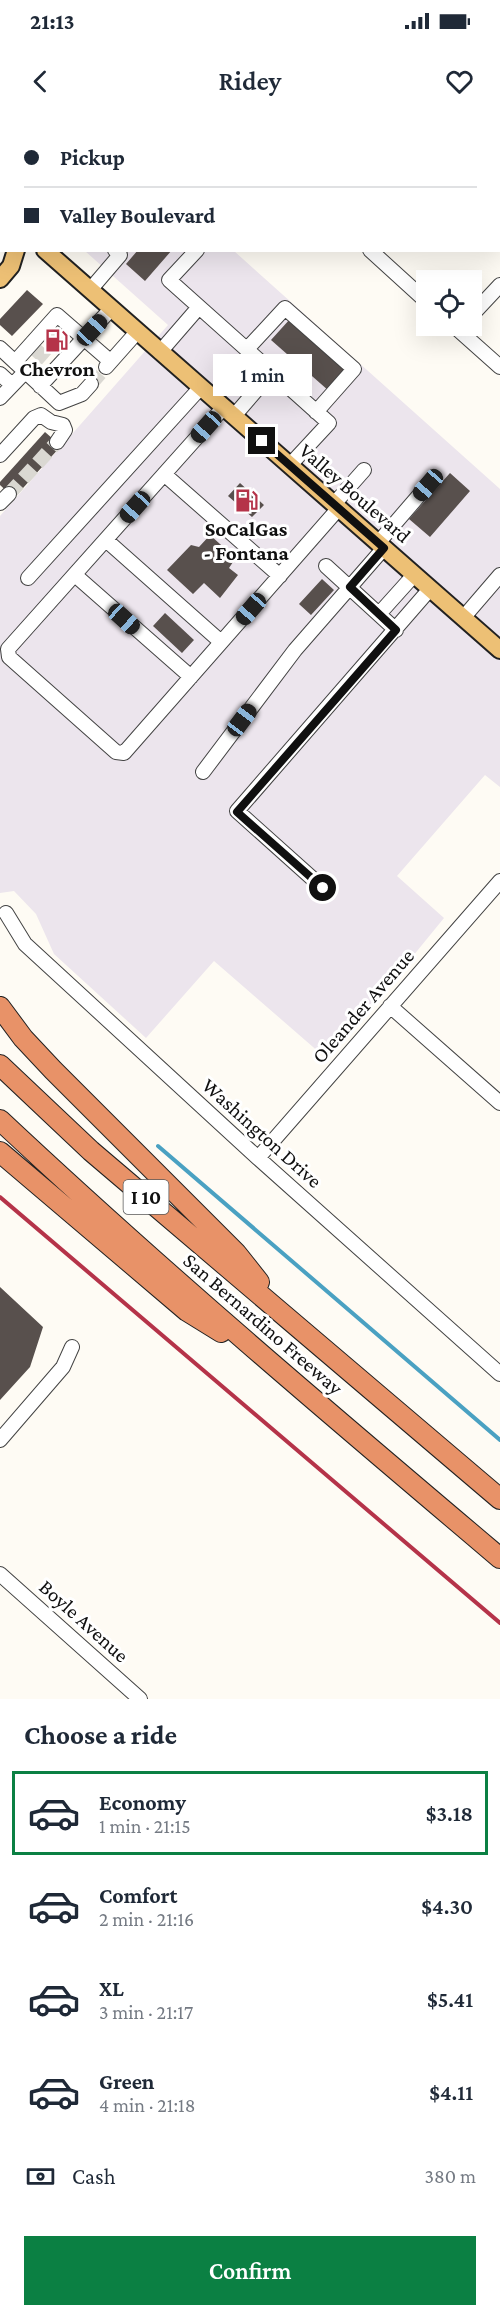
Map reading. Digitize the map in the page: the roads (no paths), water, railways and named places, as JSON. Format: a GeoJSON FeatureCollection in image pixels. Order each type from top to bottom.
{"type":"FeatureCollection","features":[{"type":"Feature","properties":{"kind":"highway"},"geometry":{"type":"LineString","coordinates":[[0,1006],[23,1038],[53,1070],[236,1253],[296,1325]]}},
{"type":"Feature","properties":{"kind":"highway","name":"San Bernardino Freeway"},"geometry":{"type":"LineString","coordinates":[[0,1065],[91,1151],[500,1499]]}},
{"type":"Feature","properties":{"kind":"highway","name":"San Bernardino Freeway"},"geometry":{"type":"LineString","coordinates":[[0,1120],[68,1184],[267,1361],[500,1558]]}},
{"type":"Feature","properties":{"kind":"highway"},"geometry":{"type":"LineString","coordinates":[[0,1152],[187,1311],[267,1361]]}},
{"type":"Feature","properties":{"kind":"main road"},"geometry":{"type":"LineString","coordinates":[[0,279],[11,266],[15,252]]}},
{"type":"Feature","properties":{"kind":"main road","name":"Valley Boulevard"},"geometry":{"type":"LineString","coordinates":[[47,252],[500,651]]}},
{"type":"Feature","properties":{"kind":"street"},"geometry":{"type":"LineString","coordinates":[[90,290],[120,255],[117,252]]}},
{"type":"Feature","properties":{"kind":"street"},"geometry":{"type":"LineString","coordinates":[[195,252],[169,280],[329,423],[290,465]]}},
{"type":"Feature","properties":{"kind":"street"},"geometry":{"type":"LineString","coordinates":[[372,252],[416,292]]}},
{"type":"Feature","properties":{"kind":"street"},"geometry":{"type":"LineString","coordinates":[[482,304],[500,285]]}},
{"type":"Feature","properties":{"kind":"street"},"geometry":{"type":"LineString","coordinates":[[160,352],[199,307]]}},
{"type":"Feature","properties":{"kind":"street"},"geometry":{"type":"LineString","coordinates":[[247,350],[285,308],[354,369],[316,412]]}},
{"type":"Feature","properties":{"kind":"street"},"geometry":{"type":"LineString","coordinates":[[40,386],[111,309]]}},
{"type":"Feature","properties":{"kind":"street"},"geometry":{"type":"LineString","coordinates":[[0,398],[12,385],[20,367],[57,315],[84,339],[107,365],[137,332]]}},
{"type":"Feature","properties":{"kind":"street"},"geometry":{"type":"LineString","coordinates":[[467,336],[500,367]]}},
{"type":"Feature","properties":{"kind":"street"},"geometry":{"type":"LineString","coordinates":[[0,348],[60,404],[82,393],[91,384]]}},
{"type":"Feature","properties":{"kind":"street"},"geometry":{"type":"LineString","coordinates":[[272,372],[164,474],[8,649],[9,657],[117,752],[124,753],[280,576],[364,470]]}},
{"type":"Feature","properties":{"kind":"street"},"geometry":{"type":"LineString","coordinates":[[0,374],[12,385]]}},
{"type":"Feature","properties":{"kind":"street"},"geometry":{"type":"LineString","coordinates":[[28,578],[201,387]]}},
{"type":"Feature","properties":{"kind":"street"},"geometry":{"type":"LineString","coordinates":[[0,455],[34,418],[41,415],[51,422],[63,425],[65,430],[57,442]]}},
{"type":"Feature","properties":{"kind":"street"},"geometry":{"type":"LineString","coordinates":[[164,474],[280,576]]}},
{"type":"Feature","properties":{"kind":"street"},"geometry":{"type":"LineString","coordinates":[[203,772],[295,650],[350,587],[428,485]]}},
{"type":"Feature","properties":{"kind":"street"},"geometry":{"type":"LineString","coordinates":[[106,540],[221,642]]}},
{"type":"Feature","properties":{"kind":"street"},"geometry":{"type":"LineString","coordinates":[[326,566],[396,630]]}},
{"type":"Feature","properties":{"kind":"street"},"geometry":{"type":"LineString","coordinates":[[75,575],[191,677]]}},
{"type":"Feature","properties":{"kind":"street"},"geometry":{"type":"LineString","coordinates":[[379,614],[414,575]]}},
{"type":"Feature","properties":{"kind":"street"},"geometry":{"type":"LineString","coordinates":[[463,618],[500,575]]}},
{"type":"Feature","properties":{"kind":"street"},"geometry":{"type":"LineString","coordinates":[[323,888],[237,812],[430,589]]}},
{"type":"Feature","properties":{"kind":"street","name":"Oleander Avenue"},"geometry":{"type":"LineString","coordinates":[[258,1158],[500,881]]}},
{"type":"Feature","properties":{"kind":"street","name":"Washington Drive"},"geometry":{"type":"LineString","coordinates":[[6,913],[25,944],[258,1158],[500,1374]]}},
{"type":"Feature","properties":{"kind":"street"},"geometry":{"type":"LineString","coordinates":[[390,1006],[500,1102]]}},
{"type":"Feature","properties":{"kind":"street"},"geometry":{"type":"LineString","coordinates":[[0,1440],[63,1367],[72,1347]]}},
{"type":"Feature","properties":{"kind":"street","name":"Boyle Avenue"},"geometry":{"type":"LineString","coordinates":[[0,1574],[140,1699]]}},
{"type":"Feature","properties":{"kind":"waterway"},"geometry":{"type":"LineString","coordinates":[[158,1146],[500,1440]]}},
{"type":"Feature","properties":{"kind":"tunnel"},"geometry":{"type":"LineString","coordinates":[[49,336],[67,352]]}},
{"type":"Feature","properties":{"kind":"tunnel"},"geometry":{"type":"LineString","coordinates":[[36,350],[54,366]]}},
{"type":"Feature","properties":{"kind":"tunnel"},"geometry":{"type":"LineString","coordinates":[[91,384],[105,368]]}},
{"type":"Feature","properties":{"kind":"tunnel"},"geometry":{"type":"LineString","coordinates":[[9,494],[57,442]]}},
{"type":"Feature","properties":{"kind":"railway"},"geometry":{"type":"LineString","coordinates":[[0,1197],[500,1623]]}},
{"type":"Feature","properties":{"kind":"place","name":"Chevron"},"geometry":{"type":"Point","coordinates":[57,341]}},
{"type":"Feature","properties":{"kind":"place","name":"SoCalGas - Fontana"},"geometry":{"type":"Point","coordinates":[246,501]}}]}
